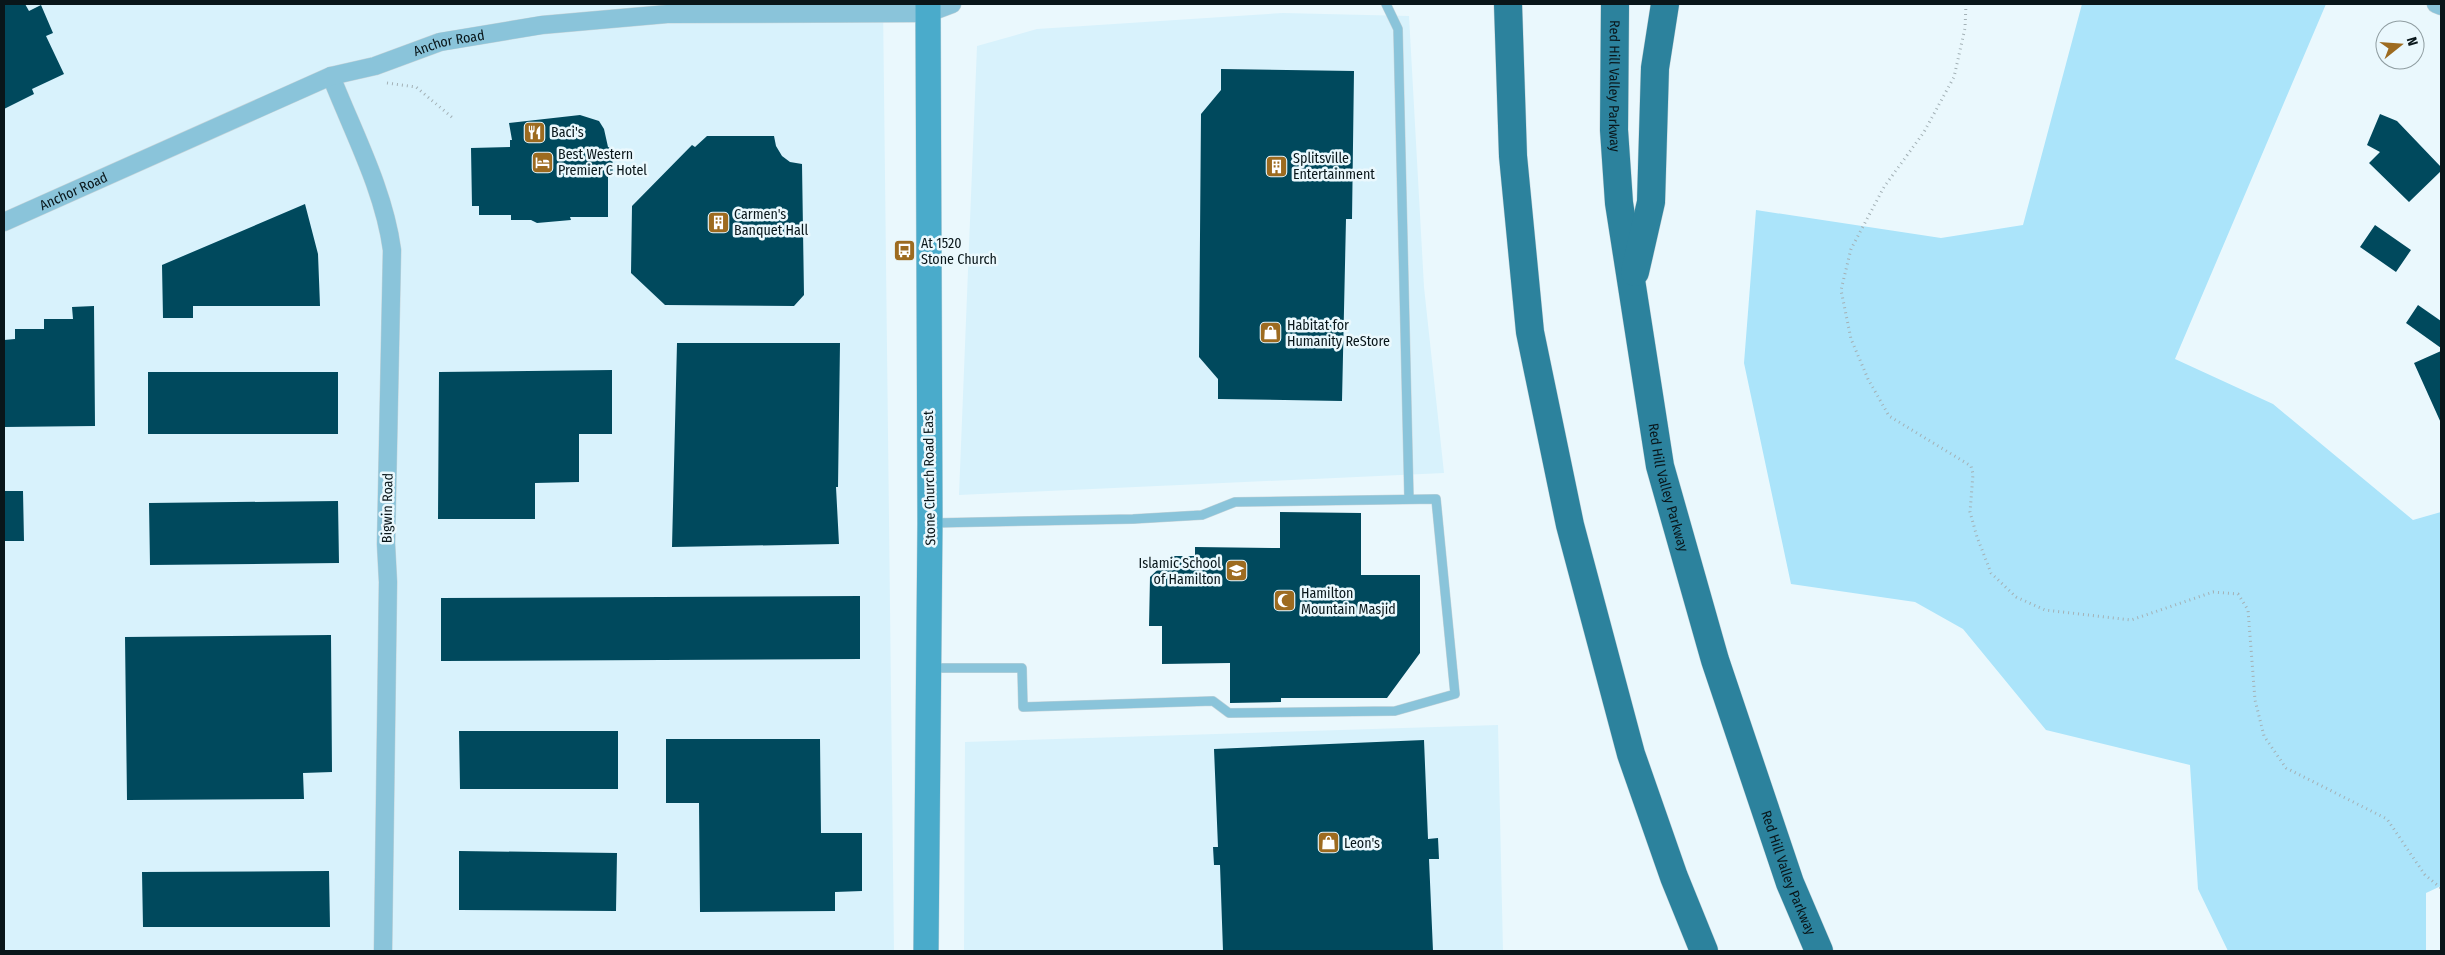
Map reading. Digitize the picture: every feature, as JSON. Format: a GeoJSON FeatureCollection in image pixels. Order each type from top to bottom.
{"type":"FeatureCollection","features":[{"type":"Feature","properties":{"kind":"highway"},"geometry":{"type":"LineString","coordinates":[[1508,4],[1512,156],[1530,332],[1570,525],[1631,754],[1674,877],[1704,951]]}},
{"type":"Feature","properties":{"kind":"highway","name":"Red Hill Valley Parkway"},"geometry":{"type":"LineString","coordinates":[[1615,4],[1614,130],[1619,203],[1660,466],[1721,678],[1790,884],[1819,951]]}},
{"type":"Feature","properties":{"kind":"highway"},"geometry":{"type":"LineString","coordinates":[[1631,286],[1651,202],[1655,68],[1665,4]]}},
{"type":"Feature","properties":{"kind":"main road","name":"Stone Church Road East"},"geometry":{"type":"LineString","coordinates":[[926,951],[927,668],[930,523],[928,8]]}},
{"type":"Feature","properties":{"kind":"street"},"geometry":{"type":"LineString","coordinates":[[928,8],[952,4]]}},
{"type":"Feature","properties":{"kind":"street"},"geometry":{"type":"LineString","coordinates":[[2436,4],[2441,6]]}},
{"type":"Feature","properties":{"kind":"street","name":"Anchor Road"},"geometry":{"type":"LineString","coordinates":[[4,222],[331,76],[375,66],[440,42],[542,25],[667,14],[928,8]]}},
{"type":"Feature","properties":{"kind":"street","name":"Bigwin Road"},"geometry":{"type":"LineString","coordinates":[[331,76],[382,202],[389,225],[392,250],[386,544],[383,951]]}},
{"type":"Feature","properties":{"kind":"lane"},"geometry":{"type":"LineString","coordinates":[[1386,4],[1398,29],[1409,499]]}},
{"type":"Feature","properties":{"kind":"lane"},"geometry":{"type":"LineString","coordinates":[[927,668],[1022,668],[1023,707],[1213,700],[1229,713],[1395,711],[1456,694],[1436,498],[1235,502],[1202,515],[1134,519],[930,523]]}},
{"type":"Feature","properties":{"kind":"path"},"geometry":{"type":"LineString","coordinates":[[1966,4],[1965,28],[1954,77],[1924,132],[1884,187],[1850,249],[1841,290],[1851,339],[1868,379],[1889,416],[1971,466],[1973,474],[1970,512],[1977,537],[1991,573],[2016,597],[2045,610],[2131,620],[2163,611],[2213,592],[2238,594],[2248,610],[2255,700],[2264,736],[2286,768],[2387,819],[2425,875],[2441,888]]}},
{"type":"Feature","properties":{"kind":"path"},"geometry":{"type":"LineString","coordinates":[[402,84],[416,87],[454,119]]}},
{"type":"Feature","properties":{"kind":"shaded area"},"geometry":{"type":"Polygon","coordinates":[[[4,4],[883,4],[894,951],[4,951],[4,4]]]}},
{"type":"Feature","properties":{"kind":"shaded area"},"geometry":{"type":"Polygon","coordinates":[[[2082,4],[2326,4],[2175,359],[2273,404],[2413,520],[2441,512],[2441,886],[2426,893],[2426,951],[2228,951],[2198,889],[2190,765],[2046,730],[1963,629],[1915,602],[1791,584],[1744,363],[1756,210],[1941,238],[2023,225],[2082,4]]]}},
{"type":"Feature","properties":{"kind":"shaded area"},"geometry":{"type":"Polygon","coordinates":[[[1283,13],[1409,16],[1424,287],[1444,473],[959,495],[977,46],[1037,29],[1283,13]]]}},
{"type":"Feature","properties":{"kind":"shaded area"},"geometry":{"type":"Polygon","coordinates":[[[1498,725],[1503,951],[964,951],[965,742],[1498,725]]]}},
{"type":"Feature","properties":{"kind":"building"},"geometry":{"type":"Polygon","coordinates":[[[4,4],[25,4],[29,11],[41,5],[53,33],[46,36],[64,74],[32,89],[34,94],[4,109],[4,4]]]}},
{"type":"Feature","properties":{"kind":"building","name":"Splitsville Entertainment"},"geometry":{"type":"Polygon","coordinates":[[[1221,69],[1354,71],[1352,219],[1346,219],[1342,401],[1218,399],[1218,379],[1199,357],[1201,114],[1221,90],[1221,69]]]}},
{"type":"Feature","properties":{"kind":"building"},"geometry":{"type":"Polygon","coordinates":[[[2380,114],[2397,121],[2441,167],[2441,171],[2409,202],[2369,163],[2380,152],[2367,145],[2380,114]]]}},
{"type":"Feature","properties":{"kind":"building","name":"Best Western Premier C Hotel"},"geometry":{"type":"Polygon","coordinates":[[[580,115],[599,121],[604,129],[608,147],[612,148],[613,176],[608,177],[608,217],[570,217],[571,220],[537,223],[531,220],[511,220],[511,215],[479,215],[479,206],[472,206],[471,148],[510,147],[510,140],[512,140],[509,123],[580,115]]]}},
{"type":"Feature","properties":{"kind":"building","name":"Carmen's Banquet Hall"},"geometry":{"type":"Polygon","coordinates":[[[707,136],[774,136],[776,146],[782,156],[790,162],[802,164],[804,295],[794,306],[665,305],[631,273],[632,206],[692,145],[695,147],[707,136]]]}},
{"type":"Feature","properties":{"kind":"building"},"geometry":{"type":"Polygon","coordinates":[[[305,204],[318,254],[320,306],[193,306],[193,318],[163,318],[162,265],[305,204]]]}},
{"type":"Feature","properties":{"kind":"building"},"geometry":{"type":"Polygon","coordinates":[[[2375,225],[2411,250],[2396,272],[2360,247],[2375,225]]]}},
{"type":"Feature","properties":{"kind":"building"},"geometry":{"type":"Polygon","coordinates":[[[2418,305],[2441,321],[2441,348],[2406,323],[2418,305]]]}},
{"type":"Feature","properties":{"kind":"building"},"geometry":{"type":"Polygon","coordinates":[[[94,306],[95,426],[4,427],[4,340],[15,339],[15,329],[44,329],[44,319],[73,319],[72,307],[94,306]]]}},
{"type":"Feature","properties":{"kind":"building"},"geometry":{"type":"Polygon","coordinates":[[[677,343],[840,343],[838,487],[836,487],[839,544],[672,547],[677,343]]]}},
{"type":"Feature","properties":{"kind":"building"},"geometry":{"type":"Polygon","coordinates":[[[2441,351],[2441,423],[2414,363],[2441,351]]]}},
{"type":"Feature","properties":{"kind":"building"},"geometry":{"type":"Polygon","coordinates":[[[612,370],[612,434],[579,434],[579,482],[535,483],[535,519],[438,519],[439,372],[612,370]]]}},
{"type":"Feature","properties":{"kind":"building"},"geometry":{"type":"Polygon","coordinates":[[[148,372],[338,372],[338,434],[148,434],[148,372]]]}},
{"type":"Feature","properties":{"kind":"building"},"geometry":{"type":"Polygon","coordinates":[[[4,491],[23,491],[24,541],[4,541],[4,491]]]}},
{"type":"Feature","properties":{"kind":"building"},"geometry":{"type":"Polygon","coordinates":[[[338,501],[339,563],[150,565],[149,503],[338,501]]]}},
{"type":"Feature","properties":{"kind":"building","name":"Hamilton Mountain Masjid"},"geometry":{"type":"Polygon","coordinates":[[[1280,512],[1361,513],[1361,575],[1420,575],[1420,653],[1387,698],[1281,698],[1281,702],[1230,703],[1230,663],[1162,664],[1162,626],[1149,626],[1150,577],[1172,556],[1195,556],[1195,547],[1280,548],[1280,512]]]}},
{"type":"Feature","properties":{"kind":"building"},"geometry":{"type":"Polygon","coordinates":[[[860,596],[860,659],[441,661],[441,598],[860,596]]]}},
{"type":"Feature","properties":{"kind":"building"},"geometry":{"type":"Polygon","coordinates":[[[331,635],[332,772],[303,773],[304,799],[127,800],[125,637],[331,635]]]}},
{"type":"Feature","properties":{"kind":"building"},"geometry":{"type":"Polygon","coordinates":[[[459,731],[618,731],[618,789],[460,789],[459,731]]]}},
{"type":"Feature","properties":{"kind":"building"},"geometry":{"type":"Polygon","coordinates":[[[666,739],[820,739],[821,833],[862,833],[862,891],[835,892],[835,911],[700,912],[699,803],[666,803],[666,739]]]}},
{"type":"Feature","properties":{"kind":"building","name":"Leon's"},"geometry":{"type":"Polygon","coordinates":[[[1424,740],[1428,839],[1438,838],[1439,859],[1429,859],[1433,951],[1223,951],[1220,865],[1214,865],[1213,847],[1218,847],[1214,749],[1424,740]]]}},
{"type":"Feature","properties":{"kind":"building"},"geometry":{"type":"Polygon","coordinates":[[[459,851],[617,853],[616,911],[459,910],[459,851]]]}},
{"type":"Feature","properties":{"kind":"building"},"geometry":{"type":"Polygon","coordinates":[[[329,871],[330,927],[143,927],[142,872],[329,871]]]}},
{"type":"Feature","properties":{"kind":"place","name":"Baci's"},"geometry":{"type":"Point","coordinates":[535,132]}},
{"type":"Feature","properties":{"kind":"place","name":"Best Western Premier C Hotel"},"geometry":{"type":"Point","coordinates":[542,162]}},
{"type":"Feature","properties":{"kind":"place","name":"Splitsville Entertainment"},"geometry":{"type":"Point","coordinates":[1277,166]}},
{"type":"Feature","properties":{"kind":"place","name":"Carmen's Banquet Hall"},"geometry":{"type":"Point","coordinates":[718,222]}},
{"type":"Feature","properties":{"kind":"place","name":"At 1520 Stone Church"},"geometry":{"type":"Point","coordinates":[905,251]}},
{"type":"Feature","properties":{"kind":"place","name":"Habitat for Humanity ReStore"},"geometry":{"type":"Point","coordinates":[1271,333]}},
{"type":"Feature","properties":{"kind":"place","name":"Islamic School of Hamilton"},"geometry":{"type":"Point","coordinates":[1237,571]}},
{"type":"Feature","properties":{"kind":"place","name":"Hamilton Mountain Masjid"},"geometry":{"type":"Point","coordinates":[1285,601]}},
{"type":"Feature","properties":{"kind":"place","name":"Leon's"},"geometry":{"type":"Point","coordinates":[1328,843]}}]}
